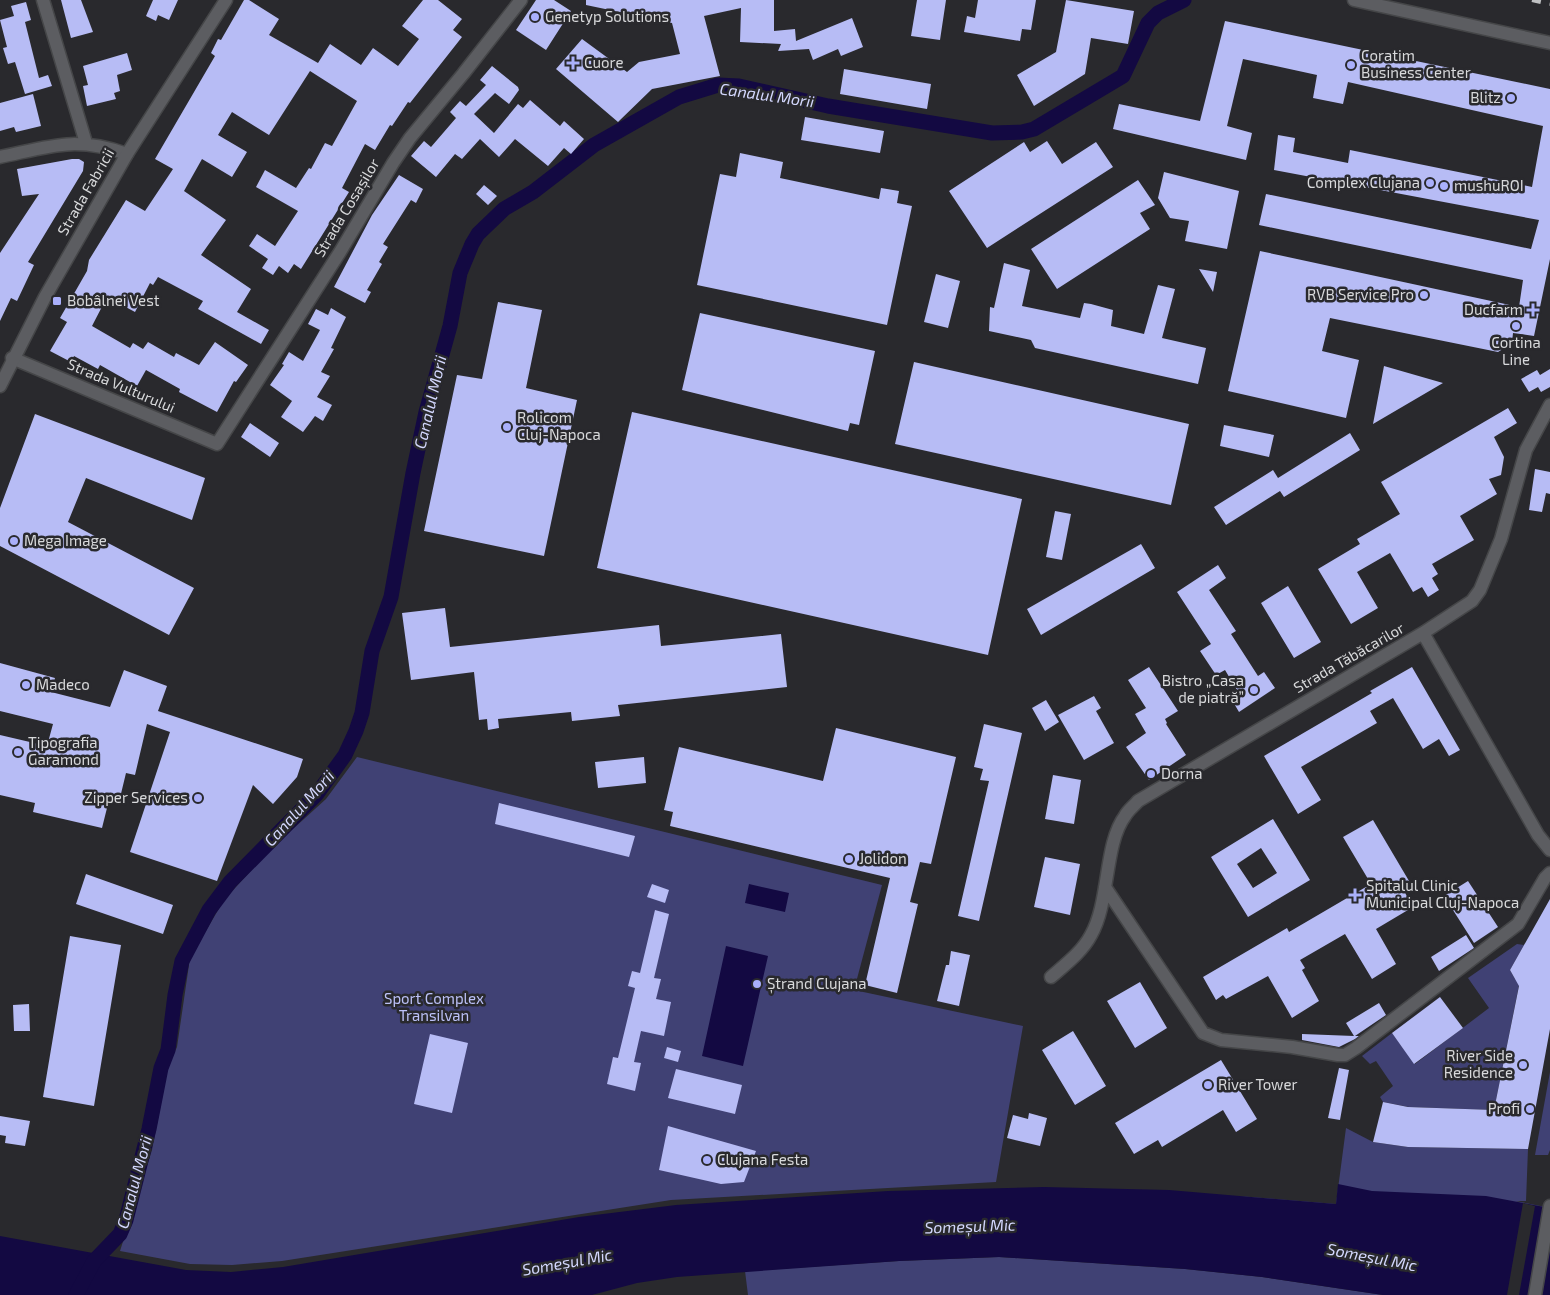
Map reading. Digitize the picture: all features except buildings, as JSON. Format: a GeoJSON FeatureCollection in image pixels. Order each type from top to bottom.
{"type":"FeatureCollection","features":[{"type":"Feature","properties":{"kind":"street"},"geometry":{"type":"LineString","coordinates":[[43,0],[86,143]]}},
{"type":"Feature","properties":{"kind":"street","name":"Strada Fabricii"},"geometry":{"type":"LineString","coordinates":[[211,21],[221,0]]}},
{"type":"Feature","properties":{"kind":"street","name":"Strada Fabricii"},"geometry":{"type":"LineString","coordinates":[[0,386],[12,358],[127,154],[226,0]]}},
{"type":"Feature","properties":{"kind":"street","name":"Strada Cosașilor"},"geometry":{"type":"LineString","coordinates":[[218,444],[410,138],[475,60],[521,0]]}},
{"type":"Feature","properties":{"kind":"street"},"geometry":{"type":"LineString","coordinates":[[1354,0],[1550,44]]}},
{"type":"Feature","properties":{"kind":"street"},"geometry":{"type":"LineString","coordinates":[[0,157],[70,143],[86,143],[127,154]]}},
{"type":"Feature","properties":{"kind":"street","name":"Strada Vulturului"},"geometry":{"type":"LineString","coordinates":[[12,358],[218,444]]}},
{"type":"Feature","properties":{"kind":"street","name":"Strada Tăbăcarilor"},"geometry":{"type":"LineString","coordinates":[[1051,977],[1082,949],[1092,934],[1100,912],[1116,838],[1124,816],[1138,802],[1423,634],[1462,609],[1480,590],[1502,539],[1526,450],[1550,405]]}},
{"type":"Feature","properties":{"kind":"street"},"geometry":{"type":"LineString","coordinates":[[1423,634],[1538,835],[1550,850]]}},
{"type":"Feature","properties":{"kind":"street"},"geometry":{"type":"LineString","coordinates":[[1105,887],[1203,1033],[1221,1040],[1292,1047],[1345,1055],[1518,924],[1545,878],[1550,873]]}},
{"type":"Feature","properties":{"kind":"street"},"geometry":{"type":"LineString","coordinates":[[1535,1295],[1550,1206]]}},
{"type":"Feature","properties":{"kind":"green space","name":"Sport Complex Transilvan"},"geometry":{"type":"Polygon","coordinates":[[[357,757],[882,885],[854,990],[1023,1026],[996,1182],[671,1200],[282,1261],[232,1265],[190,1264],[120,1251],[152,1150],[168,1067],[177,1047],[190,958],[224,900],[272,848],[326,799],[357,757]]]}},
{"type":"Feature","properties":{"kind":"green space"},"geometry":{"type":"Polygon","coordinates":[[[1517,944],[1524,945],[1510,970],[1515,979],[1520,980],[1494,1110],[1409,1107],[1383,1102],[1380,1097],[1393,1086],[1376,1061],[1370,1064],[1362,1056],[1392,1033],[1415,1064],[1489,1008],[1468,978],[1517,944]]]}},
{"type":"Feature","properties":{"kind":"green space"},"geometry":{"type":"Polygon","coordinates":[[[1550,1072],[1550,1150],[1548,1155],[1535,1155],[1550,1072]]]}},
{"type":"Feature","properties":{"kind":"green space"},"geometry":{"type":"Polygon","coordinates":[[[1346,1128],[1373,1142],[1408,1147],[1528,1149],[1526,1201],[1516,1201],[1550,1208],[1550,1240],[1239,1196],[1336,1204],[1346,1128]]]}},
{"type":"Feature","properties":{"kind":"green space"},"geometry":{"type":"Polygon","coordinates":[[[999,1257],[1185,1269],[1262,1277],[1383,1295],[748,1295],[745,1271],[899,1261],[999,1257]]]}},
{"type":"Feature","properties":{"kind":"water"},"geometry":{"type":"Polygon","coordinates":[[[749,884],[789,893],[785,912],[745,903],[749,884]]]}},
{"type":"Feature","properties":{"kind":"water"},"geometry":{"type":"Polygon","coordinates":[[[726,946],[768,956],[743,1066],[702,1056],[726,946]]]}},
{"type":"Feature","properties":{"kind":"water","name":"Someșul Mic"},"geometry":{"type":"Polygon","coordinates":[[[1338,1184],[1372,1191],[1486,1196],[1550,1208],[1550,1295],[1383,1295],[1262,1277],[1185,1269],[999,1257],[899,1261],[677,1277],[637,1283],[592,1295],[0,1295],[0,1236],[186,1270],[231,1272],[283,1267],[579,1217],[676,1205],[888,1191],[1044,1187],[1169,1190],[1336,1204],[1338,1184]]]}},
{"type":"Feature","properties":{"kind":"pier"},"geometry":{"type":"Polygon","coordinates":[[[1523,1203],[1535,1206],[1519,1295],[1507,1295],[1523,1203]]]}},
{"type":"Feature","properties":{"kind":"waterway","name":"Canalul Morii"},"geometry":{"type":"LineString","coordinates":[[76,1295],[94,1261],[120,1234],[126,1220],[149,1129],[161,1068],[168,1050],[175,995],[182,961],[209,910],[230,882],[317,794],[345,755],[356,731],[362,713],[372,651],[391,597],[413,473],[426,412],[450,326],[460,273],[478,234],[504,209],[533,192],[594,145],[679,97],[718,85],[739,86],[828,106],[992,133],[1022,132],[1034,129],[1123,76],[1148,23],[1158,13],[1184,0]]}},
{"type":"Feature","properties":{"kind":"railway"},"geometry":{"type":"LineString","coordinates":[[1532,0],[1550,4]]}},
{"type":"Feature","properties":{"kind":"place","name":"Genetyp Solutions"},"geometry":{"type":"Point","coordinates":[535,17]}},
{"type":"Feature","properties":{"kind":"place","name":"Cuore"},"geometry":{"type":"Point","coordinates":[573,63]}},
{"type":"Feature","properties":{"kind":"place","name":"Coratim Business Center"},"geometry":{"type":"Point","coordinates":[1351,65]}},
{"type":"Feature","properties":{"kind":"place","name":"Blitz"},"geometry":{"type":"Point","coordinates":[1511,98]}},
{"type":"Feature","properties":{"kind":"place","name":"Complex Clujana"},"geometry":{"type":"Point","coordinates":[1430,183]}},
{"type":"Feature","properties":{"kind":"place","name":"mushuROI"},"geometry":{"type":"Point","coordinates":[1444,186]}},
{"type":"Feature","properties":{"kind":"place","name":"RVB Service Pro"},"geometry":{"type":"Point","coordinates":[1424,295]}},
{"type":"Feature","properties":{"kind":"place","name":"Bobâlnei Vest"},"geometry":{"type":"Point","coordinates":[57,301]}},
{"type":"Feature","properties":{"kind":"place","name":"Ducfarm"},"geometry":{"type":"Point","coordinates":[1533,310]}},
{"type":"Feature","properties":{"kind":"place","name":"Cortina Line"},"geometry":{"type":"Point","coordinates":[1516,326]}},
{"type":"Feature","properties":{"kind":"place","name":"Rolicom Cluj-Napoca"},"geometry":{"type":"Point","coordinates":[507,427]}},
{"type":"Feature","properties":{"kind":"place","name":"Mega Image"},"geometry":{"type":"Point","coordinates":[14,541]}},
{"type":"Feature","properties":{"kind":"place","name":"Madeco"},"geometry":{"type":"Point","coordinates":[26,685]}},
{"type":"Feature","properties":{"kind":"place","name":"Bistro „Casa de piatră”"},"geometry":{"type":"Point","coordinates":[1254,690]}},
{"type":"Feature","properties":{"kind":"place","name":"Tipografia Garamond"},"geometry":{"type":"Point","coordinates":[18,752]}},
{"type":"Feature","properties":{"kind":"place","name":"Dorna"},"geometry":{"type":"Point","coordinates":[1151,774]}},
{"type":"Feature","properties":{"kind":"place","name":"Zipper Services"},"geometry":{"type":"Point","coordinates":[198,798]}},
{"type":"Feature","properties":{"kind":"place","name":"Jolidon"},"geometry":{"type":"Point","coordinates":[849,859]}},
{"type":"Feature","properties":{"kind":"place","name":"Spitalul Clinic Municipal Cluj-Napoca"},"geometry":{"type":"Point","coordinates":[1355,895]}},
{"type":"Feature","properties":{"kind":"place","name":"Ștrand Clujana"},"geometry":{"type":"Point","coordinates":[757,984]}},
{"type":"Feature","properties":{"kind":"place","name":"River Side Residence"},"geometry":{"type":"Point","coordinates":[1523,1065]}},
{"type":"Feature","properties":{"kind":"place","name":"River Tower"},"geometry":{"type":"Point","coordinates":[1208,1085]}},
{"type":"Feature","properties":{"kind":"place","name":"Profi"},"geometry":{"type":"Point","coordinates":[1530,1109]}},
{"type":"Feature","properties":{"kind":"place","name":"Clujana Festa"},"geometry":{"type":"Point","coordinates":[707,1160]}}]}
